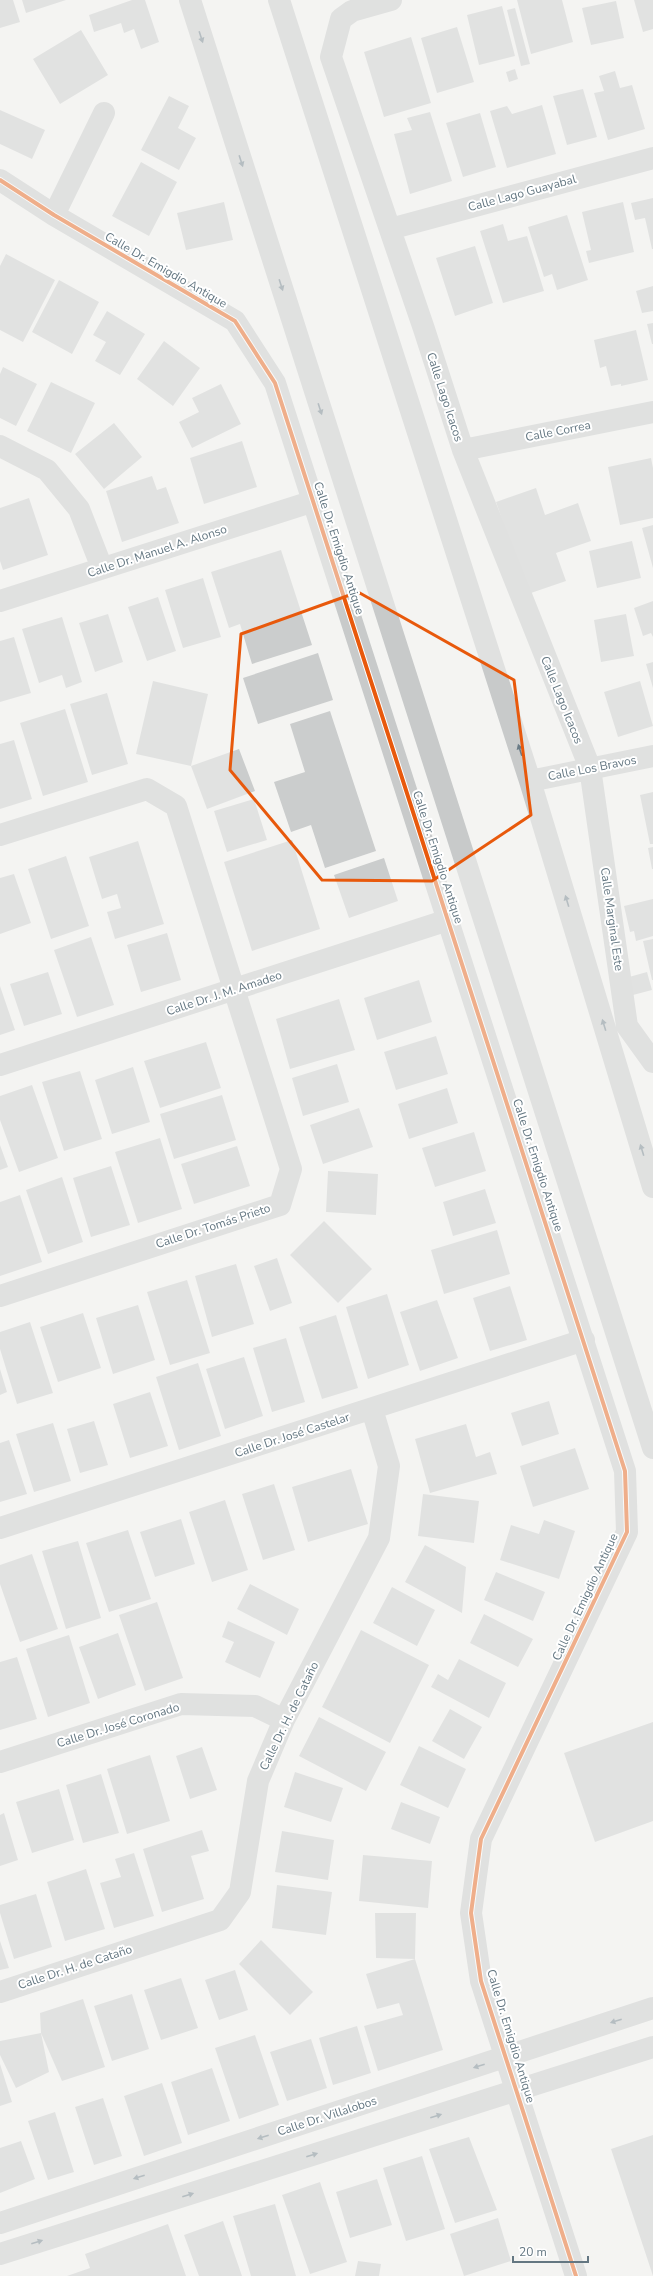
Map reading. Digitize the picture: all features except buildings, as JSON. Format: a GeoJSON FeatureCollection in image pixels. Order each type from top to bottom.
{"type":"FeatureCollection","features":[{"type":"Feature","properties":{"kind":"street"},"geometry":{"type":"LineString","coordinates":[[190,0],[653,1448]]}},
{"type":"Feature","properties":{"kind":"street"},"geometry":{"type":"LineString","coordinates":[[279,0],[530,781],[653,1187]]}},
{"type":"Feature","properties":{"kind":"street","name":"Calle Lago Icacos"},"geometry":{"type":"LineString","coordinates":[[391,0],[352,11],[340,20],[331,57],[463,450],[590,768]]}},
{"type":"Feature","properties":{"kind":"street"},"geometry":{"type":"LineString","coordinates":[[54,216],[104,113]]}},
{"type":"Feature","properties":{"kind":"street","name":"Calle Lago Guayabal"},"geometry":{"type":"LineString","coordinates":[[390,229],[653,158]]}},
{"type":"Feature","properties":{"kind":"street","name":"Calle Dr. Emigdio Antique"},"geometry":{"type":"LineString","coordinates":[[0,180],[54,216],[235,321],[275,383],[625,1471],[627,1532],[481,1839],[471,1913],[481,1981],[507,2057],[576,2276]]}},
{"type":"Feature","properties":{"kind":"street","name":"Calle Correa"},"geometry":{"type":"LineString","coordinates":[[463,450],[653,412]]}},
{"type":"Feature","properties":{"kind":"street"},"geometry":{"type":"LineString","coordinates":[[0,446],[47,470],[79,509],[102,568]]}},
{"type":"Feature","properties":{"kind":"street","name":"Calle Dr. Manuel A. Alonso"},"geometry":{"type":"LineString","coordinates":[[0,601],[314,501]]}},
{"type":"Feature","properties":{"kind":"street","name":"Calle Los Bravos"},"geometry":{"type":"LineString","coordinates":[[530,781],[653,756]]}},
{"type":"Feature","properties":{"kind":"street","name":"Calle Marginal Este"},"geometry":{"type":"LineString","coordinates":[[590,768],[627,1026],[653,1062]]}},
{"type":"Feature","properties":{"kind":"street"},"geometry":{"type":"LineString","coordinates":[[0,835],[147,789],[176,806],[235,990]]}},
{"type":"Feature","properties":{"kind":"street","name":"Calle Dr. J. M. Amadeo"},"geometry":{"type":"LineString","coordinates":[[0,1065],[448,920]]}},
{"type":"Feature","properties":{"kind":"street","name":"Calle Dr. Tomás Prieto"},"geometry":{"type":"LineString","coordinates":[[0,1296],[280,1205],[291,1169],[235,990]]}},
{"type":"Feature","properties":{"kind":"street","name":"Calle Dr. José Castelar"},"geometry":{"type":"LineString","coordinates":[[0,1528],[584,1340]]}},
{"type":"Feature","properties":{"kind":"street","name":"Calle Dr. H. de Cataño"},"geometry":{"type":"LineString","coordinates":[[0,1992],[220,1920],[240,1892],[258,1781],[284,1720],[379,1538],[388,1466],[372,1409]]}},
{"type":"Feature","properties":{"kind":"street","name":"Calle Dr. José Coronado"},"geometry":{"type":"LineString","coordinates":[[0,1762],[181,1704],[255,1706],[284,1720]]}},
{"type":"Feature","properties":{"kind":"street","name":"Calle Dr. Villalobos"},"geometry":{"type":"LineString","coordinates":[[0,2223],[653,2008]]}},
{"type":"Feature","properties":{"kind":"street"},"geometry":{"type":"LineString","coordinates":[[0,2254],[653,2047]]}},
{"type":"Feature","properties":{"kind":"highlighted area"},"geometry":{"type":"Polygon","coordinates":[[[358,592],[514,680],[531,815],[432,881],[322,880],[230,770],[241,634],[358,592]]]}},
{"type":"Feature","properties":{"kind":"cycle path"},"geometry":{"type":"LineString","coordinates":[[0,180],[54,215],[235,321],[275,383],[625,1471],[627,1532],[481,1839],[471,1913],[481,1981],[576,2276]]}}]}
